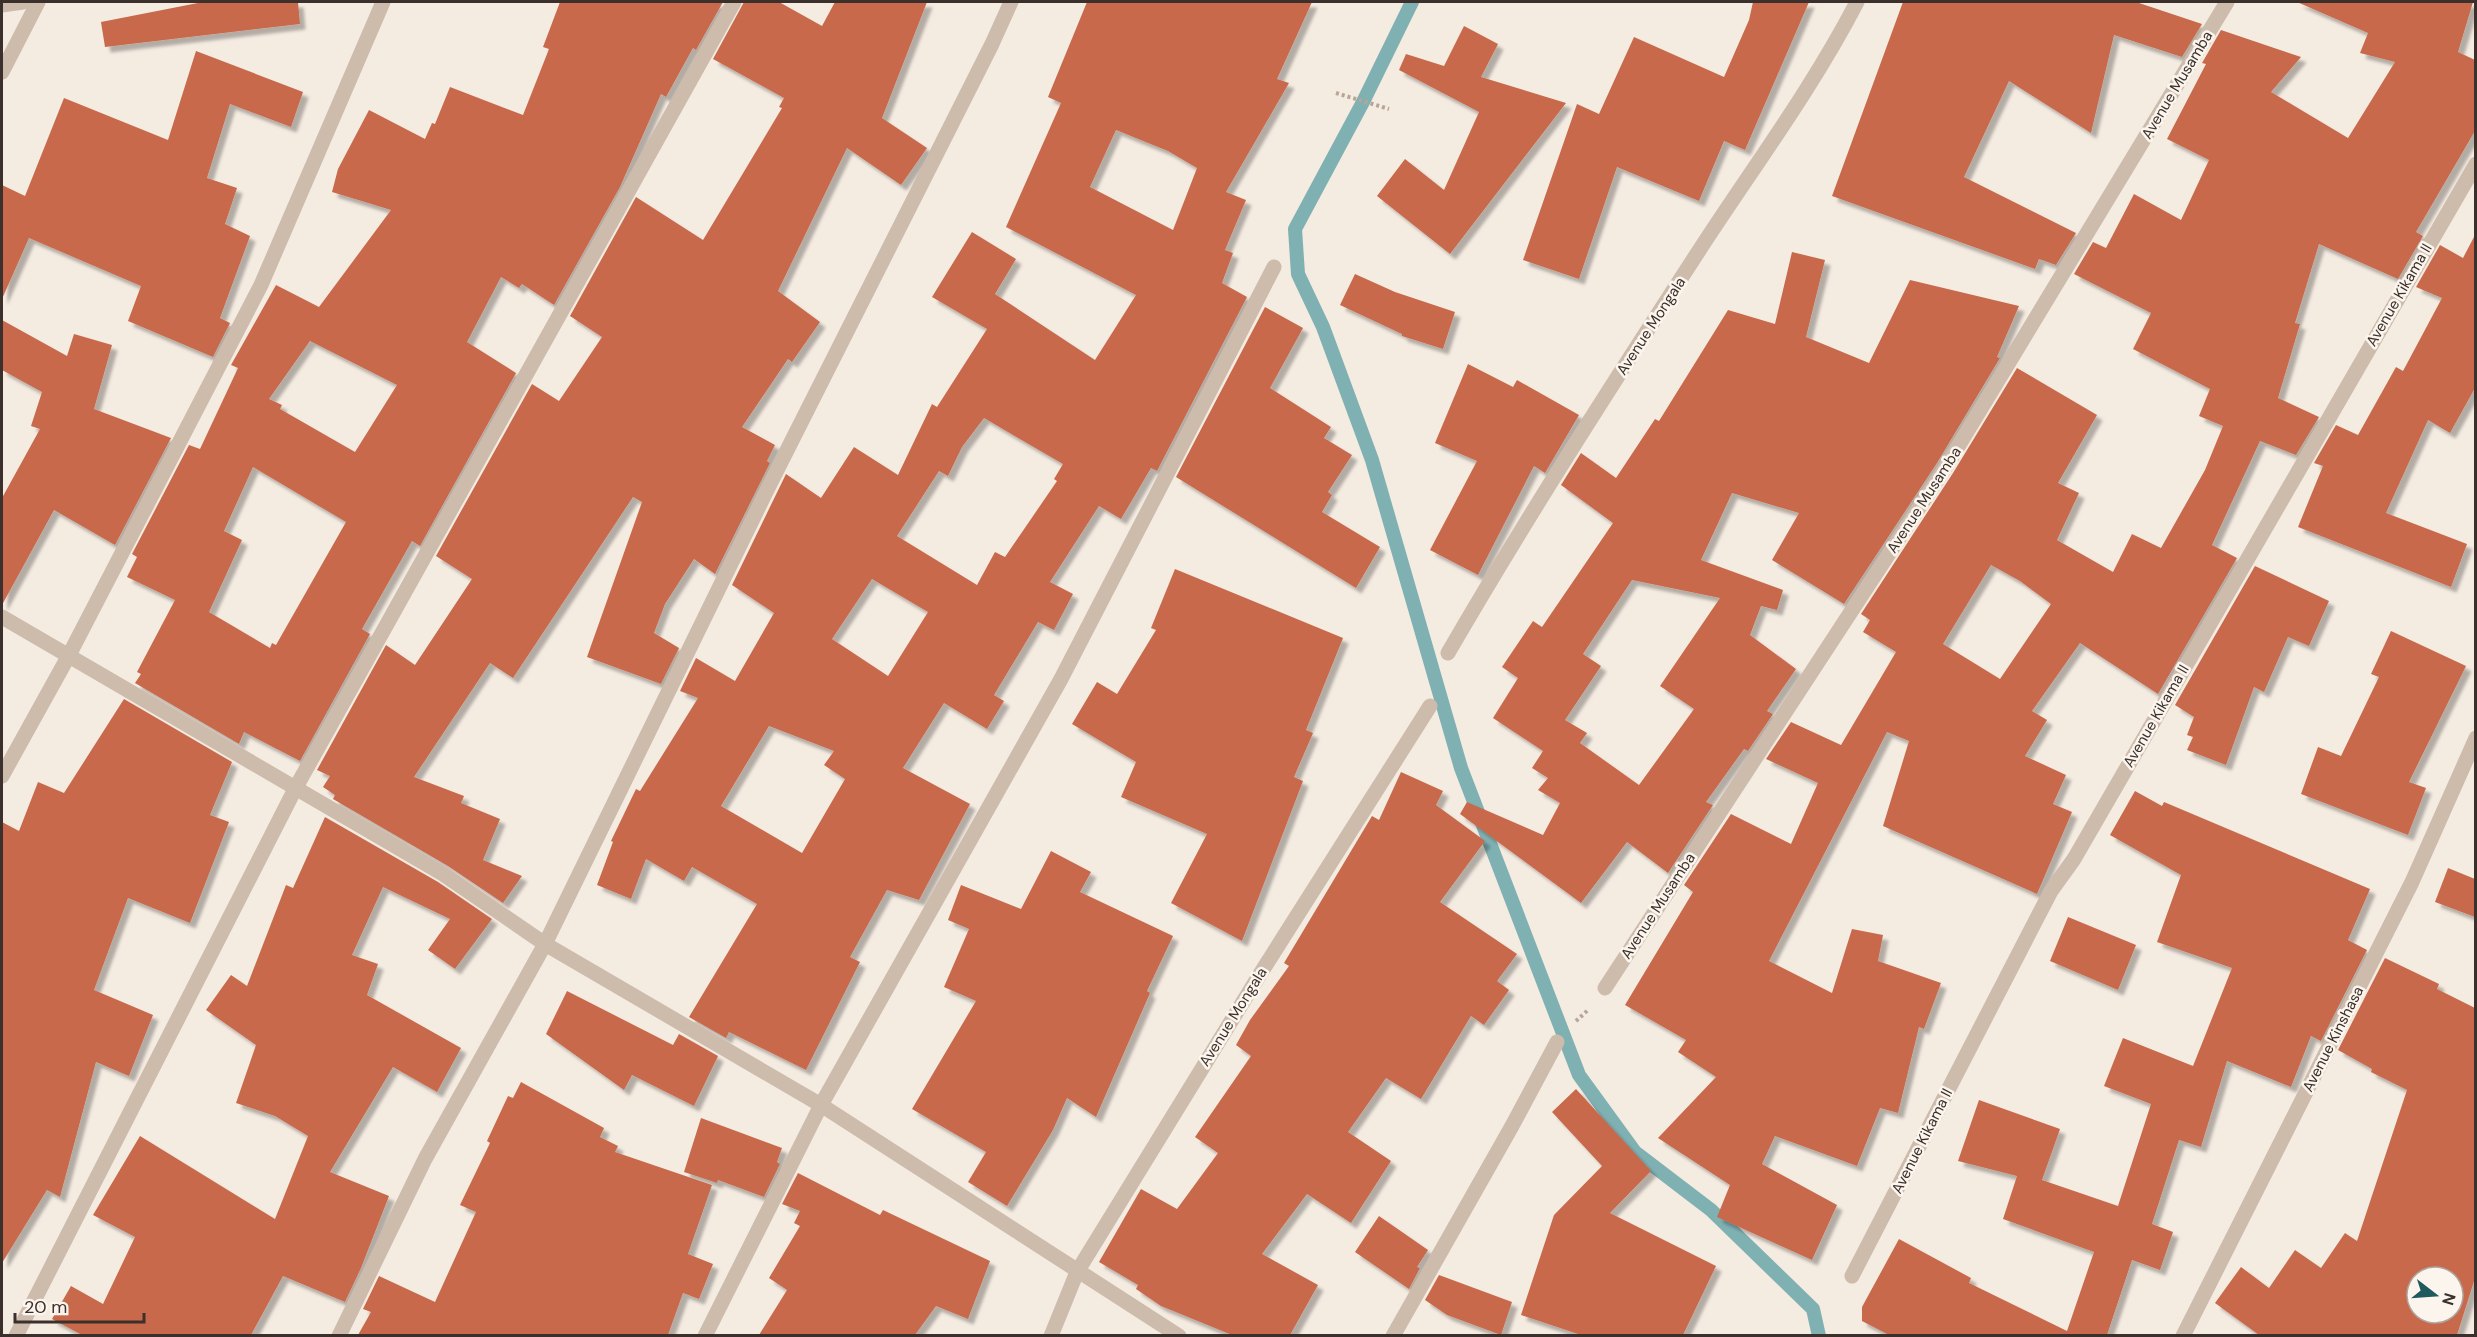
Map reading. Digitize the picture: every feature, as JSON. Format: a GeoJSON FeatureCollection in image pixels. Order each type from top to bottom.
{"type":"FeatureCollection","features":[{"type":"Feature","properties":{"kind":"street"},"geometry":{"type":"LineString","coordinates":[[2,5],[22,2]]}},
{"type":"Feature","properties":{"kind":"street"},"geometry":{"type":"LineString","coordinates":[[2,72],[38,2]]}},
{"type":"Feature","properties":{"kind":"street"},"geometry":{"type":"LineString","coordinates":[[2,776],[68,657],[261,285],[383,2]]}},
{"type":"Feature","properties":{"kind":"street"},"geometry":{"type":"LineString","coordinates":[[16,1335],[295,789],[734,2]]}},
{"type":"Feature","properties":{"kind":"street"},"geometry":{"type":"LineString","coordinates":[[339,1335],[426,1159],[545,944],[766,492],[1011,2]]}},
{"type":"Feature","properties":{"kind":"street","name":"Avenue Mongala"},"geometry":{"type":"LineString","coordinates":[[1448,653],[1507,551],[1703,245],[1765,153],[1842,31],[1857,2]]}},
{"type":"Feature","properties":{"kind":"street","name":"Avenue Musamba"},"geometry":{"type":"LineString","coordinates":[[1605,988],[1945,468],[2227,2]]}},
{"type":"Feature","properties":{"kind":"street","name":"Avenue Kikama II"},"geometry":{"type":"LineString","coordinates":[[1852,1276],[2051,891],[2074,859],[2475,164]]}},
{"type":"Feature","properties":{"kind":"street"},"geometry":{"type":"LineString","coordinates":[[705,1335],[821,1105],[1061,679],[1274,267]]}},
{"type":"Feature","properties":{"kind":"street"},"geometry":{"type":"LineString","coordinates":[[2,617],[443,874],[545,944],[821,1105],[1077,1272],[1179,1335]]}},
{"type":"Feature","properties":{"kind":"street","name":"Avenue Mongala"},"geometry":{"type":"LineString","coordinates":[[1051,1335],[1077,1272],[1262,971],[1430,706]]}},
{"type":"Feature","properties":{"kind":"street","name":"Avenue Kinshasa"},"geometry":{"type":"LineString","coordinates":[[2183,1335],[2412,882],[2475,738]]}},
{"type":"Feature","properties":{"kind":"street"},"geometry":{"type":"LineString","coordinates":[[1393,1335],[1557,1042]]}},
{"type":"Feature","properties":{"kind":"path"},"geometry":{"type":"LineString","coordinates":[[1336,93],[1389,109]]}},
{"type":"Feature","properties":{"kind":"path"},"geometry":{"type":"LineString","coordinates":[[1557,1042],[1575,1021],[1586,1013],[1605,988]]}},
{"type":"Feature","properties":{"kind":"building"},"geometry":{"type":"Polygon","coordinates":[[[203,2],[298,2],[300,24],[105,47],[101,22],[203,2]]]}},
{"type":"Feature","properties":{"kind":"building"},"geometry":{"type":"Polygon","coordinates":[[[560,2],[723,2],[696,50],[693,48],[666,97],[661,94],[620,187],[554,305],[522,284],[519,288],[501,277],[467,342],[516,373],[420,546],[412,541],[362,629],[370,634],[300,761],[244,732],[239,744],[135,683],[141,674],[137,672],[175,600],[127,577],[137,557],[132,554],[189,445],[200,449],[238,368],[231,365],[276,285],[319,307],[391,210],[332,192],[338,169],[369,110],[425,139],[432,123],[435,124],[450,87],[523,115],[549,49],[543,47],[560,2]],[[310,341],[269,399],[282,405],[280,409],[355,452],[397,385],[310,341]],[[253,467],[224,531],[242,540],[209,612],[270,648],[272,643],[276,645],[346,522],[253,467]]]}},
{"type":"Feature","properties":{"kind":"building"},"geometry":{"type":"Polygon","coordinates":[[[744,2],[779,2],[822,26],[835,2],[927,2],[882,118],[927,148],[901,185],[847,148],[778,291],[820,322],[792,362],[788,359],[742,427],[775,445],[767,461],[770,463],[715,574],[694,559],[665,604],[654,633],[679,648],[661,684],[587,657],[642,502],[633,497],[513,678],[490,663],[414,777],[464,796],[461,803],[500,819],[483,860],[522,876],[503,903],[448,866],[333,799],[335,795],[323,787],[330,776],[317,770],[386,645],[415,665],[472,579],[436,556],[532,384],[559,401],[602,337],[570,316],[636,197],[703,240],[782,108],[779,107],[784,98],[713,59],[744,2]]]}},
{"type":"Feature","properties":{"kind":"building"},"geometry":{"type":"Polygon","coordinates":[[[1087,2],[1312,2],[1277,79],[1289,83],[1226,192],[1246,200],[1225,250],[1233,253],[1222,283],[1247,297],[1157,471],[1151,468],[1121,519],[1099,506],[1050,582],[1073,594],[1054,630],[1038,622],[994,695],[1004,701],[987,729],[944,703],[903,768],[970,804],[919,900],[887,890],[850,957],[860,962],[806,1070],[729,1032],[726,1038],[689,1017],[757,904],[692,867],[684,881],[646,859],[631,899],[597,885],[613,842],[611,841],[636,789],[640,791],[698,698],[680,691],[696,658],[735,681],[774,613],[732,585],[786,474],[821,498],[854,447],[898,475],[932,404],[937,407],[987,329],[932,297],[972,232],[1016,259],[995,294],[1095,360],[1136,295],[1006,227],[1061,103],[1048,97],[1087,2]],[[1116,130],[1090,187],[1173,230],[1197,168],[1168,151],[1116,130]],[[984,418],[962,447],[948,476],[939,471],[897,536],[977,585],[995,552],[1005,557],[1057,481],[1054,479],[1063,464],[984,418]],[[872,579],[832,639],[888,676],[928,612],[872,579]],[[769,726],[721,806],[802,853],[845,779],[824,765],[834,751],[769,726]]]}},
{"type":"Feature","properties":{"kind":"building"},"geometry":{"type":"Polygon","coordinates":[[[1753,2],[1809,2],[1745,150],[1724,141],[1699,201],[1617,167],[1579,279],[1523,260],[1577,104],[1599,114],[1634,37],[1724,77],[1749,20],[1753,2]]]}},
{"type":"Feature","properties":{"kind":"building"},"geometry":{"type":"Polygon","coordinates":[[[1903,2],[2136,2],[2202,24],[2182,57],[2114,35],[2091,133],[2009,81],[1964,177],[2076,233],[2056,265],[2039,259],[2035,269],[1832,196],[1903,2]]]}},
{"type":"Feature","properties":{"kind":"building"},"geometry":{"type":"Polygon","coordinates":[[[2297,2],[2473,2],[2458,52],[2475,60],[2475,131],[2416,232],[2423,236],[2398,279],[2319,244],[2295,323],[2300,324],[2278,398],[2319,417],[2296,455],[2260,441],[2212,545],[2237,558],[2158,694],[2080,643],[2032,711],[2047,720],[2025,756],[2066,775],[2053,804],[2072,812],[2037,894],[1883,826],[1909,741],[1887,732],[1769,961],[1832,993],[1852,929],[1883,935],[1878,961],[1941,983],[1924,1029],[1919,1027],[1898,1113],[1880,1108],[1857,1166],[1775,1136],[1762,1164],[1837,1205],[1812,1260],[1717,1217],[1730,1185],[1658,1138],[1716,1077],[1678,1052],[1686,1040],[1625,1005],[1693,892],[1684,885],[1731,814],[1791,844],[1818,783],[1766,759],[1791,722],[1841,745],[1896,652],[1863,632],[1870,620],[1861,614],[1953,473],[2017,368],[2097,415],[2058,483],[2079,493],[2057,540],[2113,572],[2132,534],[2161,548],[2205,470],[2223,426],[2199,416],[2210,389],[2133,349],[2151,313],[2074,274],[2093,242],[2106,248],[2134,194],[2181,220],[2209,160],[2167,139],[2206,64],[2202,63],[2221,30],[2301,57],[2271,92],[2348,138],[2395,62],[2360,53],[2368,33],[2297,2]],[[1991,565],[1943,644],[2000,679],[2051,604],[2020,581],[1991,565]]]}},
{"type":"Feature","properties":{"kind":"building"},"geometry":{"type":"Polygon","coordinates":[[[1464,26],[1498,44],[1481,77],[1566,103],[1450,254],[1377,196],[1405,159],[1444,190],[1479,112],[1399,70],[1406,54],[1444,66],[1464,26]]]}},
{"type":"Feature","properties":{"kind":"building"},"geometry":{"type":"Polygon","coordinates":[[[196,51],[303,92],[291,127],[230,104],[207,178],[237,188],[225,224],[250,236],[220,318],[230,323],[213,357],[128,321],[141,286],[29,238],[2,299],[2,185],[25,196],[64,98],[168,140],[196,51]]]}},
{"type":"Feature","properties":{"kind":"building"},"geometry":{"type":"Polygon","coordinates":[[[2475,235],[2475,388],[2450,433],[2428,420],[2386,513],[2467,544],[2451,587],[2298,527],[2323,466],[2314,463],[2336,425],[2358,435],[2396,367],[2403,371],[2442,298],[2416,287],[2440,245],[2463,258],[2475,235]]]}},
{"type":"Feature","properties":{"kind":"building"},"geometry":{"type":"Polygon","coordinates":[[[1792,252],[1825,260],[1806,337],[1869,363],[1910,280],[2019,306],[1997,357],[2000,358],[1937,463],[1844,604],[1772,560],[1799,513],[1732,493],[1701,560],[1783,590],[1777,610],[1761,606],[1750,635],[1796,669],[1767,711],[1773,714],[1748,751],[1744,749],[1706,802],[1713,805],[1668,873],[1627,842],[1581,903],[1460,814],[1467,802],[1543,835],[1560,803],[1538,790],[1548,778],[1532,768],[1543,751],[1493,718],[1518,678],[1502,667],[1533,621],[1542,627],[1613,523],[1561,485],[1581,453],[1616,478],[1655,419],[1659,421],[1728,310],[1775,324],[1792,252]],[[1632,580],[1583,654],[1601,666],[1565,720],[1587,733],[1580,743],[1639,785],[1694,709],[1660,686],[1720,598],[1632,580]]]}},
{"type":"Feature","properties":{"kind":"building"},"geometry":{"type":"Polygon","coordinates":[[[1355,274],[1395,292],[1455,312],[1443,349],[1402,336],[1340,305],[1355,274]]]}},
{"type":"Feature","properties":{"kind":"building"},"geometry":{"type":"Polygon","coordinates":[[[1265,307],[1303,328],[1270,388],[1331,427],[1324,438],[1352,455],[1328,492],[1332,495],[1322,512],[1380,547],[1356,588],[1176,477],[1265,307]]]}},
{"type":"Feature","properties":{"kind":"building"},"geometry":{"type":"Polygon","coordinates":[[[2,320],[67,356],[74,334],[112,345],[94,409],[171,438],[115,545],[54,510],[2,605],[2,498],[40,429],[31,426],[42,392],[2,370],[2,320]]]}},
{"type":"Feature","properties":{"kind":"building"},"geometry":{"type":"Polygon","coordinates":[[[1468,364],[1513,387],[1517,380],[1579,415],[1545,473],[1534,466],[1478,575],[1430,550],[1477,461],[1435,443],[1468,364]]]}},
{"type":"Feature","properties":{"kind":"building"},"geometry":{"type":"Polygon","coordinates":[[[2255,566],[2329,601],[2309,646],[2288,637],[2264,692],[2254,687],[2226,765],[2187,750],[2193,737],[2187,735],[2194,717],[2175,705],[2255,566]]]}},
{"type":"Feature","properties":{"kind":"building"},"geometry":{"type":"Polygon","coordinates":[[[1175,569],[1343,638],[1306,730],[1313,733],[1294,777],[1303,781],[1242,941],[1171,903],[1207,834],[1121,797],[1136,762],[1072,724],[1097,682],[1117,694],[1156,630],[1151,628],[1175,569]]]}},
{"type":"Feature","properties":{"kind":"building"},"geometry":{"type":"Polygon","coordinates":[[[2391,631],[2466,666],[2409,782],[2426,788],[2408,835],[2301,794],[2318,747],[2341,756],[2379,677],[2371,674],[2391,631]]]}},
{"type":"Feature","properties":{"kind":"building"},"geometry":{"type":"Polygon","coordinates":[[[124,699],[232,762],[210,815],[229,822],[190,923],[128,898],[94,990],[153,1015],[129,1076],[96,1062],[60,1197],[47,1190],[2,1263],[2,822],[19,831],[38,782],[64,793],[124,699]]]}},
{"type":"Feature","properties":{"kind":"building"},"geometry":{"type":"Polygon","coordinates":[[[1401,772],[1443,791],[1436,805],[1485,841],[1440,902],[1517,954],[1497,981],[1509,990],[1484,1025],[1471,1016],[1421,1099],[1386,1078],[1348,1132],[1391,1161],[1351,1223],[1307,1194],[1262,1254],[1318,1285],[1290,1335],[1232,1335],[1161,1306],[1136,1289],[1138,1285],[1099,1262],[1141,1189],[1177,1209],[1218,1153],[1195,1137],[1251,1056],[1236,1045],[1250,1020],[1289,966],[1284,963],[1372,816],[1379,820],[1401,772]]]}},
{"type":"Feature","properties":{"kind":"building"},"geometry":{"type":"Polygon","coordinates":[[[2135,791],[2162,806],[2164,802],[2370,889],[2348,940],[2367,950],[2321,1041],[2311,1036],[2291,1087],[2227,1061],[2201,1147],[2179,1140],[2152,1224],[2173,1232],[2160,1270],[2132,1260],[2107,1335],[1889,1335],[1862,1321],[1862,1307],[1899,1239],[1971,1278],[1969,1283],[2067,1331],[2094,1252],[2003,1219],[2017,1176],[1958,1161],[1979,1100],[2060,1129],[2042,1180],[2118,1206],[2151,1104],[2104,1086],[2123,1038],[2193,1066],[2232,968],[2157,942],[2181,875],[2110,835],[2135,791]]]}},
{"type":"Feature","properties":{"kind":"building"},"geometry":{"type":"Polygon","coordinates":[[[325,817],[438,882],[492,919],[455,969],[428,950],[450,919],[383,887],[352,955],[378,964],[367,995],[461,1048],[437,1092],[393,1067],[330,1172],[389,1196],[361,1268],[345,1302],[283,1276],[251,1335],[82,1335],[52,1319],[71,1286],[103,1304],[135,1237],[93,1215],[140,1136],[275,1219],[308,1136],[275,1116],[236,1103],[256,1045],[206,1010],[231,975],[247,986],[286,885],[293,888],[325,817]]]}},
{"type":"Feature","properties":{"kind":"building"},"geometry":{"type":"Polygon","coordinates":[[[1051,851],[1091,872],[1080,892],[1173,936],[1147,991],[1150,993],[1096,1117],[1067,1098],[1053,1130],[1007,1206],[968,1182],[986,1152],[912,1109],[976,1001],[944,987],[969,929],[948,920],[961,885],[1021,909],[1051,851]]]}},
{"type":"Feature","properties":{"kind":"building"},"geometry":{"type":"Polygon","coordinates":[[[2448,868],[2475,879],[2475,917],[2435,902],[2448,868]]]}},
{"type":"Feature","properties":{"kind":"building"},"geometry":{"type":"Polygon","coordinates":[[[2068,917],[2136,945],[2118,990],[2050,961],[2068,917]]]}},
{"type":"Feature","properties":{"kind":"building"},"geometry":{"type":"Polygon","coordinates":[[[2385,958],[2439,984],[2437,989],[2475,1008],[2475,1278],[2465,1310],[2465,1265],[2405,1265],[2405,1325],[2460,1325],[2457,1335],[2259,1335],[2215,1303],[2241,1267],[2269,1288],[2295,1250],[2321,1268],[2345,1233],[2357,1241],[2407,1090],[2371,1072],[2372,1069],[2338,1050],[2385,958]]]}},
{"type":"Feature","properties":{"kind":"building"},"geometry":{"type":"Polygon","coordinates":[[[567,991],[673,1045],[679,1034],[718,1056],[694,1106],[632,1075],[624,1090],[546,1034],[567,991]]]}},
{"type":"Feature","properties":{"kind":"building"},"geometry":{"type":"Polygon","coordinates":[[[521,1082],[604,1128],[600,1137],[618,1146],[615,1152],[712,1185],[688,1254],[713,1264],[699,1299],[683,1293],[668,1335],[358,1335],[371,1312],[363,1309],[379,1276],[435,1302],[476,1212],[460,1205],[490,1143],[487,1141],[508,1096],[513,1098],[521,1082]]]}},
{"type":"Feature","properties":{"kind":"building"},"geometry":{"type":"Polygon","coordinates":[[[1576,1089],[1651,1171],[1610,1213],[1716,1266],[1683,1335],[1581,1335],[1521,1315],[1554,1215],[1602,1166],[1552,1112],[1576,1089]]]}},
{"type":"Feature","properties":{"kind":"building"},"geometry":{"type":"Polygon","coordinates":[[[701,1118],[782,1148],[777,1162],[780,1164],[764,1197],[718,1180],[717,1183],[684,1172],[701,1118]]]}},
{"type":"Feature","properties":{"kind":"building"},"geometry":{"type":"Polygon","coordinates":[[[798,1173],[880,1215],[883,1210],[990,1261],[968,1319],[936,1306],[915,1335],[759,1335],[787,1290],[769,1278],[800,1226],[794,1223],[800,1211],[782,1204],[798,1173]]]}},
{"type":"Feature","properties":{"kind":"building"},"geometry":{"type":"Polygon","coordinates":[[[1379,1216],[1428,1250],[1417,1267],[1420,1268],[1409,1289],[1355,1252],[1379,1216]]]}},
{"type":"Feature","properties":{"kind":"building"},"geometry":{"type":"Polygon","coordinates":[[[1439,1275],[1512,1302],[1501,1335],[1447,1315],[1425,1300],[1439,1275]]]}},
{"type":"Feature","properties":{"kind":"waterway"},"geometry":{"type":"LineString","coordinates":[[1412,2],[1363,102],[1295,229],[1298,274],[1323,327],[1372,460],[1461,768],[1579,1075],[1635,1152],[1711,1210],[1813,1309],[1819,1336]]}}]}
